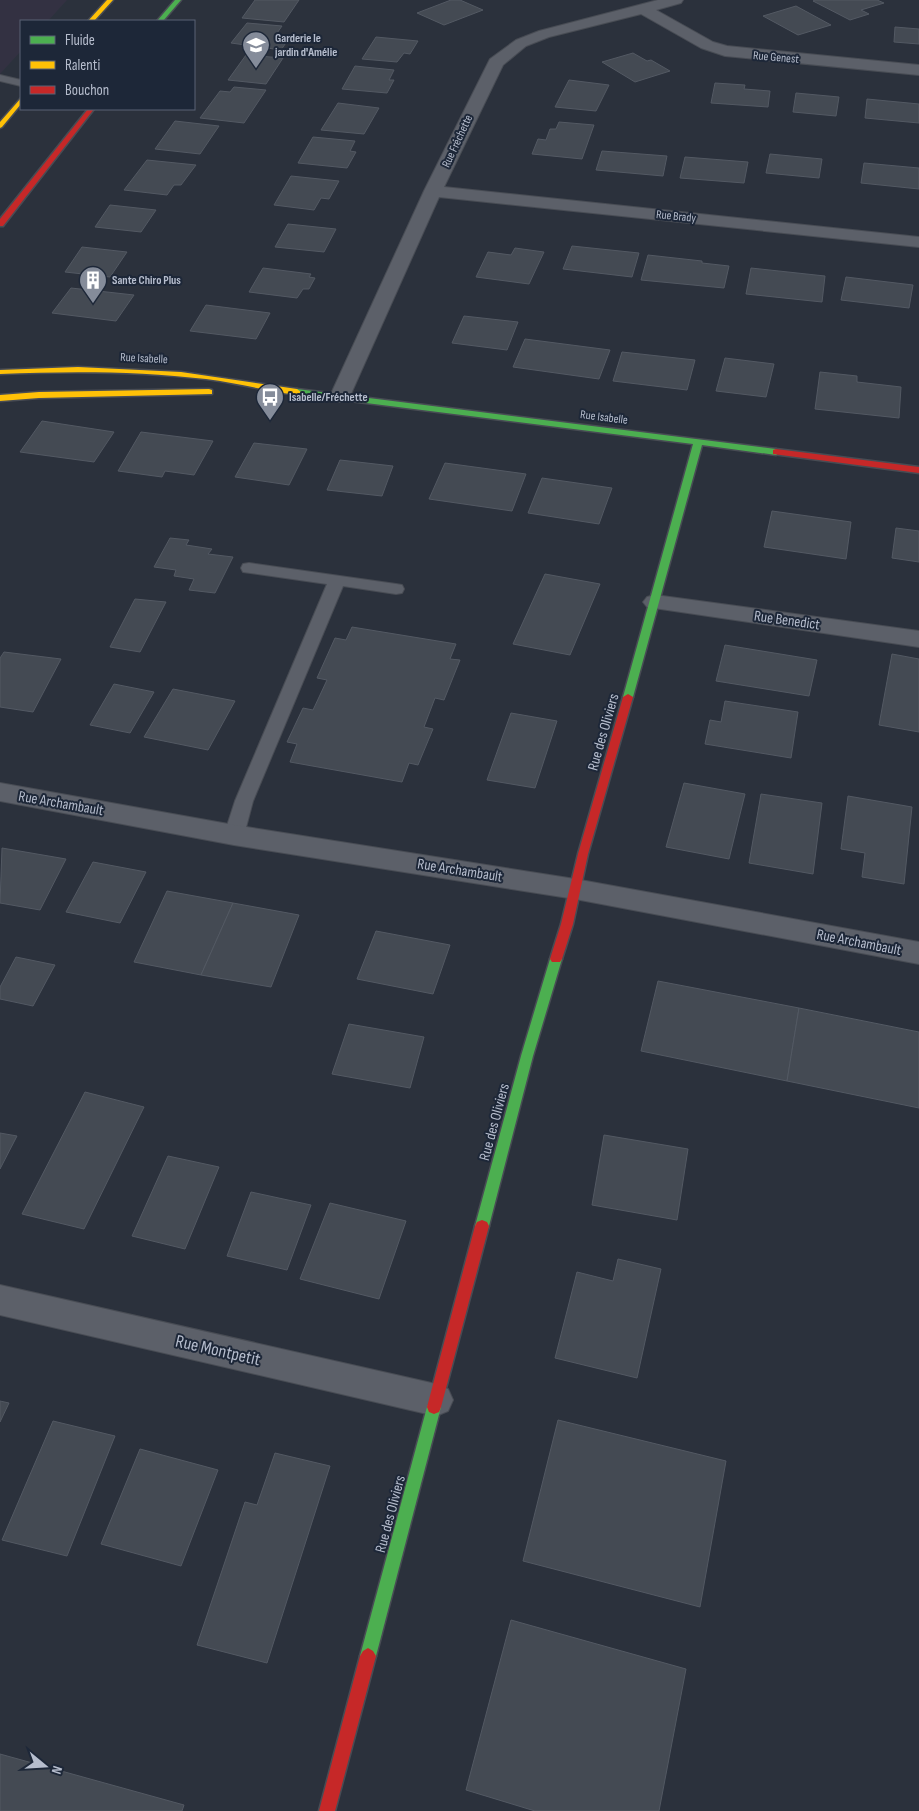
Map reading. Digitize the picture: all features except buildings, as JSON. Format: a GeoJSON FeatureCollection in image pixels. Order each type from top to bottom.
{"type":"FeatureCollection","features":[{"type":"Feature","properties":{"kind":"street"},"geometry":{"type":"LineString","coordinates":[[92,20],[110,0]]}},
{"type":"Feature","properties":{"kind":"street"},"geometry":{"type":"LineString","coordinates":[[161,20],[178,0]]}},
{"type":"Feature","properties":{"kind":"street","name":"Rue Fréchette"},"geometry":{"type":"LineString","coordinates":[[340,396],[433,191],[496,62],[521,43],[544,34],[676,0]]}},
{"type":"Feature","properties":{"kind":"street","name":"Rue Genest"},"geometry":{"type":"LineString","coordinates":[[644,9],[708,45],[725,51],[919,70]]}},
{"type":"Feature","properties":{"kind":"street"},"geometry":{"type":"LineString","coordinates":[[0,126],[20,101]]}},
{"type":"Feature","properties":{"kind":"street"},"geometry":{"type":"LineString","coordinates":[[0,224],[90,110]]}},
{"type":"Feature","properties":{"kind":"street","name":"Rue Brady"},"geometry":{"type":"LineString","coordinates":[[433,191],[919,242]]}},
{"type":"Feature","properties":{"kind":"street"},"geometry":{"type":"LineString","coordinates":[[0,362],[34,369]]}},
{"type":"Feature","properties":{"kind":"street","name":"Rue Isabelle"},"geometry":{"type":"LineString","coordinates":[[0,372],[34,369],[137,371],[201,376],[286,391],[340,396],[919,470]]}},
{"type":"Feature","properties":{"kind":"street","name":"Rue Isabelle"},"geometry":{"type":"LineString","coordinates":[[0,398],[38,395],[286,391]]}},
{"type":"Feature","properties":{"kind":"street","name":"Rue des Oliviers"},"geometry":{"type":"LineString","coordinates":[[327,1811],[527,1056],[567,924],[698,443]]}},
{"type":"Feature","properties":{"kind":"street","name":"Rue Benedict"},"geometry":{"type":"LineString","coordinates":[[655,602],[919,639]]}},
{"type":"Feature","properties":{"kind":"street","name":"Rue Archambault"},"geometry":{"type":"LineString","coordinates":[[0,792],[234,835],[575,889],[919,954]]}},
{"type":"Feature","properties":{"kind":"street","name":"Rue Montpetit"},"geometry":{"type":"LineString","coordinates":[[0,1300],[436,1400]]}},
{"type":"Feature","properties":{"kind":"lane"},"geometry":{"type":"LineString","coordinates":[[0,78],[20,85]]}},
{"type":"Feature","properties":{"kind":"lane"},"geometry":{"type":"LineString","coordinates":[[0,86],[20,85]]}},
{"type":"Feature","properties":{"kind":"lane"},"geometry":{"type":"LineString","coordinates":[[249,568],[396,589]]}},
{"type":"Feature","properties":{"kind":"lane"},"geometry":{"type":"LineString","coordinates":[[234,835],[244,801],[337,580]]}},
{"type":"Feature","properties":{"kind":"shaded area"},"geometry":{"type":"Polygon","coordinates":[[[0,0],[67,0],[49,20],[20,20],[20,52],[0,74],[0,0]]]}},
{"type":"Feature","properties":{"kind":"traffic: fast"},"geometry":{"type":"LineString","coordinates":[[161,20],[178,0]]}},
{"type":"Feature","properties":{"kind":"traffic: fast"},"geometry":{"type":"LineString","coordinates":[[297,392],[776,452]]}},
{"type":"Feature","properties":{"kind":"traffic: fast"},"geometry":{"type":"LineString","coordinates":[[628,697],[698,443]]}},
{"type":"Feature","properties":{"kind":"traffic: fast"},"geometry":{"type":"LineString","coordinates":[[482,1226],[527,1056],[556,959]]}},
{"type":"Feature","properties":{"kind":"traffic: fast"},"geometry":{"type":"LineString","coordinates":[[368,1656],[434,1407]]}},
{"type":"Feature","properties":{"kind":"traffic: slow"},"geometry":{"type":"LineString","coordinates":[[92,20],[110,0]]}},
{"type":"Feature","properties":{"kind":"traffic: slow"},"geometry":{"type":"LineString","coordinates":[[0,126],[20,101]]}},
{"type":"Feature","properties":{"kind":"traffic: slow"},"geometry":{"type":"LineString","coordinates":[[0,372],[52,370],[155,372],[207,377],[297,392]]}},
{"type":"Feature","properties":{"kind":"traffic: slow"},"geometry":{"type":"LineString","coordinates":[[0,398],[39,395],[209,392]]}},
{"type":"Feature","properties":{"kind":"traffic: jam"},"geometry":{"type":"LineString","coordinates":[[0,224],[90,110]]}},
{"type":"Feature","properties":{"kind":"traffic: jam"},"geometry":{"type":"LineString","coordinates":[[776,452],[919,470]]}},
{"type":"Feature","properties":{"kind":"traffic: jam"},"geometry":{"type":"LineString","coordinates":[[556,959],[567,924],[583,854],[628,697]]}},
{"type":"Feature","properties":{"kind":"traffic: jam"},"geometry":{"type":"LineString","coordinates":[[434,1407],[482,1226]]}},
{"type":"Feature","properties":{"kind":"traffic: jam"},"geometry":{"type":"LineString","coordinates":[[327,1811],[368,1656]]}},
{"type":"Feature","properties":{"kind":"place","name":"Garderie le jardin d'Amélie"},"geometry":{"type":"Point","coordinates":[256,69]}},
{"type":"Feature","properties":{"kind":"place","name":"Sante Chiro Plus"},"geometry":{"type":"Point","coordinates":[93,304]}},
{"type":"Feature","properties":{"kind":"place","name":"Isabelle/Fréchette"},"geometry":{"type":"Point","coordinates":[270,421]}}]}
